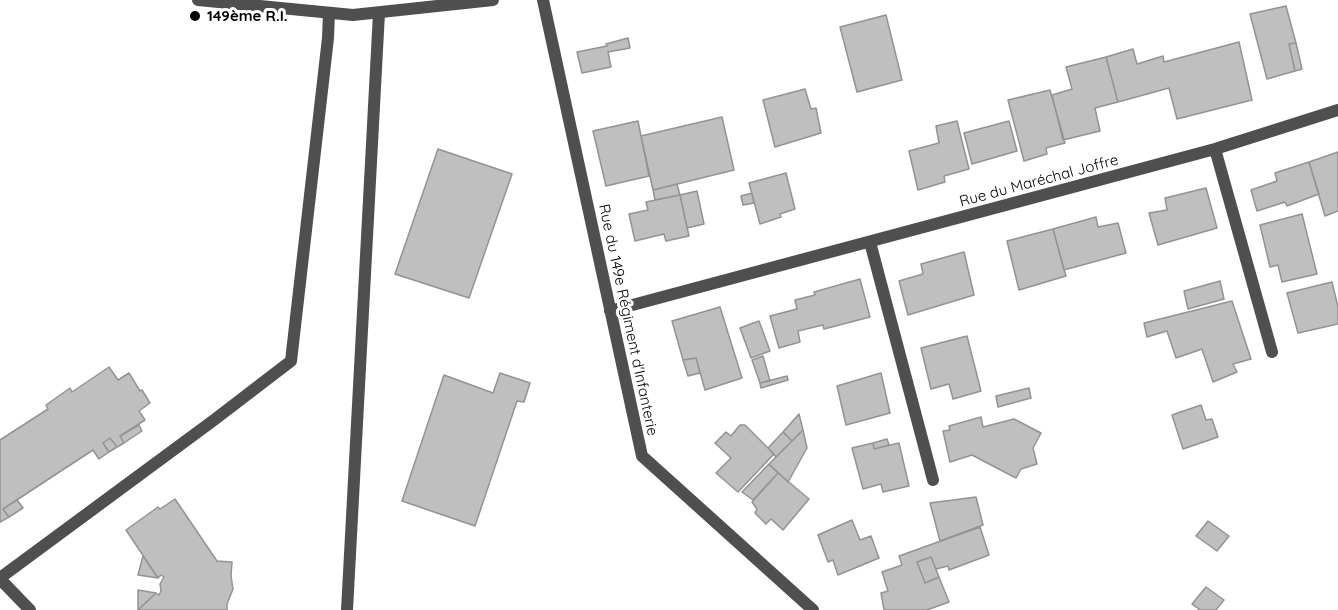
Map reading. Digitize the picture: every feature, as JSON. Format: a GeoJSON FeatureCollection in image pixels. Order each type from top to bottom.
{"type":"FeatureCollection","features":[{"type":"Feature","properties":{"kind":"street"},"geometry":{"type":"LineString","coordinates":[[198,0],[353,15],[493,0]]}},
{"type":"Feature","properties":{"kind":"street","name":"Rue du 149e Régiment d'Infanterie"},"geometry":{"type":"LineString","coordinates":[[543,0],[642,456],[813,610]]}},
{"type":"Feature","properties":{"kind":"street"},"geometry":{"type":"LineString","coordinates":[[30,610],[0,579],[291,361],[329,13]]}},
{"type":"Feature","properties":{"kind":"street"},"geometry":{"type":"LineString","coordinates":[[347,610],[379,13]]}},
{"type":"Feature","properties":{"kind":"street","name":"Rue du Maréchal Joffre"},"geometry":{"type":"LineString","coordinates":[[610,311],[1215,149],[1338,110]]}},
{"type":"Feature","properties":{"kind":"street"},"geometry":{"type":"LineString","coordinates":[[1215,149],[1272,352]]}},
{"type":"Feature","properties":{"kind":"street"},"geometry":{"type":"LineString","coordinates":[[870,242],[933,480]]}},
{"type":"Feature","properties":{"kind":"building"},"geometry":{"type":"Polygon","coordinates":[[[1286,6],[1296,43],[1289,44],[1295,71],[1267,79],[1250,14],[1286,6]]]}},
{"type":"Feature","properties":{"kind":"building"},"geometry":{"type":"Polygon","coordinates":[[[886,15],[902,80],[857,92],[840,27],[886,15]]]}},
{"type":"Feature","properties":{"kind":"building"},"geometry":{"type":"Polygon","coordinates":[[[628,38],[630,48],[608,52],[611,67],[582,73],[577,52],[607,46],[606,44],[628,38]]]}},
{"type":"Feature","properties":{"kind":"building"},"geometry":{"type":"Polygon","coordinates":[[[1239,42],[1252,100],[1177,119],[1169,88],[1118,102],[1106,57],[1133,49],[1137,64],[1163,56],[1164,62],[1239,42]]]}},
{"type":"Feature","properties":{"kind":"building"},"geometry":{"type":"Polygon","coordinates":[[[1296,43],[1302,69],[1295,71],[1289,44],[1296,43]]]}},
{"type":"Feature","properties":{"kind":"building"},"geometry":{"type":"Polygon","coordinates":[[[1106,57],[1118,102],[1095,108],[1100,131],[1063,140],[1052,95],[1072,89],[1066,67],[1106,57]]]}},
{"type":"Feature","properties":{"kind":"building"},"geometry":{"type":"Polygon","coordinates":[[[805,89],[811,109],[816,108],[821,133],[775,147],[763,100],[805,89]]]}},
{"type":"Feature","properties":{"kind":"building"},"geometry":{"type":"Polygon","coordinates":[[[1050,90],[1065,143],[1046,148],[1047,154],[1024,161],[1008,100],[1050,90]]]}},
{"type":"Feature","properties":{"kind":"building"},"geometry":{"type":"Polygon","coordinates":[[[722,117],[734,170],[653,190],[641,136],[722,117]]]}},
{"type":"Feature","properties":{"kind":"building"},"geometry":{"type":"Polygon","coordinates":[[[638,121],[649,176],[606,186],[593,131],[638,121]]]}},
{"type":"Feature","properties":{"kind":"building"},"geometry":{"type":"Polygon","coordinates":[[[957,121],[969,169],[944,176],[945,182],[918,190],[909,151],[939,143],[936,126],[957,121]]]}},
{"type":"Feature","properties":{"kind":"building"},"geometry":{"type":"Polygon","coordinates":[[[1009,121],[1017,151],[972,164],[964,133],[1009,121]]]}},
{"type":"Feature","properties":{"kind":"building"},"geometry":{"type":"Polygon","coordinates":[[[438,149],[512,174],[469,298],[395,274],[438,149]]]}},
{"type":"Feature","properties":{"kind":"building"},"geometry":{"type":"Polygon","coordinates":[[[1338,152],[1338,211],[1325,216],[1309,162],[1338,152]]]}},
{"type":"Feature","properties":{"kind":"building"},"geometry":{"type":"Polygon","coordinates":[[[1309,162],[1319,194],[1287,206],[1285,202],[1257,211],[1251,190],[1277,181],[1275,173],[1309,162]]]}},
{"type":"Feature","properties":{"kind":"building"},"geometry":{"type":"Polygon","coordinates":[[[786,173],[795,209],[780,214],[781,217],[760,224],[749,183],[786,173]]]}},
{"type":"Feature","properties":{"kind":"building"},"geometry":{"type":"Polygon","coordinates":[[[677,184],[680,195],[655,200],[653,190],[677,184]]]}},
{"type":"Feature","properties":{"kind":"building"},"geometry":{"type":"Polygon","coordinates":[[[1206,188],[1217,228],[1158,245],[1149,213],[1167,210],[1165,198],[1206,188]]]}},
{"type":"Feature","properties":{"kind":"building"},"geometry":{"type":"Polygon","coordinates":[[[697,191],[704,224],[687,228],[680,195],[697,191]]]}},
{"type":"Feature","properties":{"kind":"building"},"geometry":{"type":"Polygon","coordinates":[[[752,193],[754,203],[743,205],[741,196],[752,193]]]}},
{"type":"Feature","properties":{"kind":"building"},"geometry":{"type":"Polygon","coordinates":[[[680,195],[689,236],[666,241],[664,234],[635,241],[629,214],[648,210],[646,202],[680,195]]]}},
{"type":"Feature","properties":{"kind":"building"},"geometry":{"type":"Polygon","coordinates":[[[1302,214],[1317,274],[1282,282],[1278,265],[1270,267],[1260,225],[1302,214]]]}},
{"type":"Feature","properties":{"kind":"building"},"geometry":{"type":"Polygon","coordinates":[[[1096,217],[1098,227],[1118,223],[1126,253],[1064,270],[1053,229],[1096,217]]]}},
{"type":"Feature","properties":{"kind":"building"},"geometry":{"type":"Polygon","coordinates":[[[1053,229],[1066,276],[1019,290],[1007,241],[1053,229]]]}},
{"type":"Feature","properties":{"kind":"building"},"geometry":{"type":"Polygon","coordinates":[[[964,252],[974,295],[908,315],[899,281],[923,274],[921,264],[964,252]]]}},
{"type":"Feature","properties":{"kind":"building"},"geometry":{"type":"Polygon","coordinates":[[[860,279],[870,317],[824,329],[823,325],[798,331],[800,342],[779,348],[770,316],[797,309],[795,300],[815,295],[814,292],[860,279]]]}},
{"type":"Feature","properties":{"kind":"building"},"geometry":{"type":"Polygon","coordinates":[[[1220,281],[1224,299],[1188,309],[1184,291],[1220,281]]]}},
{"type":"Feature","properties":{"kind":"building"},"geometry":{"type":"Polygon","coordinates":[[[1332,282],[1338,307],[1338,324],[1298,333],[1287,293],[1332,282]]]}},
{"type":"Feature","properties":{"kind":"building"},"geometry":{"type":"Polygon","coordinates":[[[1232,301],[1251,359],[1233,364],[1237,372],[1213,382],[1202,349],[1176,358],[1167,331],[1147,337],[1144,323],[1232,301]]]}},
{"type":"Feature","properties":{"kind":"building"},"geometry":{"type":"Polygon","coordinates":[[[720,307],[742,378],[705,390],[696,358],[683,360],[672,321],[720,307]]]}},
{"type":"Feature","properties":{"kind":"building"},"geometry":{"type":"Polygon","coordinates":[[[759,321],[770,351],[751,358],[740,328],[759,321]]]}},
{"type":"Feature","properties":{"kind":"building"},"geometry":{"type":"Polygon","coordinates":[[[967,336],[981,391],[953,399],[949,384],[931,389],[921,348],[967,336]]]}},
{"type":"Feature","properties":{"kind":"building"},"geometry":{"type":"Polygon","coordinates":[[[763,356],[770,381],[760,383],[752,360],[763,356]]]}},
{"type":"Feature","properties":{"kind":"building"},"geometry":{"type":"Polygon","coordinates":[[[696,358],[700,373],[688,376],[683,360],[696,358]]]}},
{"type":"Feature","properties":{"kind":"building"},"geometry":{"type":"Polygon","coordinates":[[[109,367],[118,380],[129,373],[140,391],[142,390],[150,403],[139,411],[145,420],[120,436],[124,443],[117,447],[110,438],[103,443],[109,452],[99,459],[93,450],[3,509],[9,517],[0,522],[0,440],[48,409],[46,405],[70,388],[72,392],[109,367]]]}},
{"type":"Feature","properties":{"kind":"building"},"geometry":{"type":"Polygon","coordinates":[[[500,373],[530,383],[524,402],[517,401],[475,526],[402,501],[444,375],[493,393],[500,373]]]}},
{"type":"Feature","properties":{"kind":"building"},"geometry":{"type":"Polygon","coordinates":[[[881,373],[890,413],[846,425],[837,386],[881,373]]]}},
{"type":"Feature","properties":{"kind":"building"},"geometry":{"type":"Polygon","coordinates":[[[787,376],[788,380],[761,388],[760,383],[787,376]]]}},
{"type":"Feature","properties":{"kind":"building"},"geometry":{"type":"Polygon","coordinates":[[[1029,388],[1031,398],[998,407],[996,396],[1029,388]]]}},
{"type":"Feature","properties":{"kind":"building"},"geometry":{"type":"Polygon","coordinates":[[[1201,405],[1206,420],[1212,419],[1218,437],[1183,449],[1172,415],[1201,405]]]}},
{"type":"Feature","properties":{"kind":"building"},"geometry":{"type":"Polygon","coordinates":[[[799,414],[803,430],[792,441],[783,432],[799,414]]]}},
{"type":"Feature","properties":{"kind":"building"},"geometry":{"type":"Polygon","coordinates":[[[981,417],[983,427],[1014,419],[1041,433],[1033,448],[1037,464],[1021,469],[1016,478],[972,455],[950,462],[943,431],[950,430],[949,426],[981,417]]]}},
{"type":"Feature","properties":{"kind":"building"},"geometry":{"type":"Polygon","coordinates":[[[139,425],[142,431],[124,443],[120,436],[139,425]]]}},
{"type":"Feature","properties":{"kind":"building"},"geometry":{"type":"Polygon","coordinates":[[[740,425],[745,425],[774,454],[738,492],[716,473],[731,458],[715,443],[726,432],[731,436],[740,425]]]}},
{"type":"Feature","properties":{"kind":"building"},"geometry":{"type":"Polygon","coordinates":[[[803,430],[807,448],[788,482],[769,464],[803,430]]]}},
{"type":"Feature","properties":{"kind":"building"},"geometry":{"type":"Polygon","coordinates":[[[783,432],[792,441],[776,457],[768,448],[783,432]]]}},
{"type":"Feature","properties":{"kind":"building"},"geometry":{"type":"Polygon","coordinates":[[[110,438],[117,447],[109,452],[103,443],[110,438]]]}},
{"type":"Feature","properties":{"kind":"building"},"geometry":{"type":"Polygon","coordinates":[[[887,439],[889,445],[874,449],[873,443],[887,439]]]}},
{"type":"Feature","properties":{"kind":"building"},"geometry":{"type":"Polygon","coordinates":[[[873,443],[874,449],[899,443],[909,486],[883,492],[881,484],[863,489],[852,448],[873,443]]]}},
{"type":"Feature","properties":{"kind":"building"},"geometry":{"type":"Polygon","coordinates":[[[769,464],[778,473],[753,500],[742,492],[769,464]]]}},
{"type":"Feature","properties":{"kind":"building"},"geometry":{"type":"Polygon","coordinates":[[[778,473],[809,499],[783,530],[771,519],[766,524],[755,513],[757,509],[752,502],[778,473]]]}},
{"type":"Feature","properties":{"kind":"building"},"geometry":{"type":"Polygon","coordinates":[[[976,497],[983,525],[940,541],[930,503],[976,497]]]}},
{"type":"Feature","properties":{"kind":"building"},"geometry":{"type":"Polygon","coordinates":[[[175,499],[217,561],[232,562],[233,589],[227,610],[138,610],[156,593],[159,595],[160,584],[164,577],[161,575],[158,578],[126,530],[158,507],[160,509],[175,499]]]}},
{"type":"Feature","properties":{"kind":"building"},"geometry":{"type":"Polygon","coordinates":[[[17,500],[23,508],[9,517],[3,509],[17,500]]]}},
{"type":"Feature","properties":{"kind":"building"},"geometry":{"type":"Polygon","coordinates":[[[852,520],[860,540],[871,536],[879,558],[838,575],[833,560],[828,562],[818,535],[852,520]]]}},
{"type":"Feature","properties":{"kind":"building"},"geometry":{"type":"Polygon","coordinates":[[[1208,521],[1229,536],[1217,551],[1196,536],[1208,521]]]}},
{"type":"Feature","properties":{"kind":"building"},"geometry":{"type":"Polygon","coordinates":[[[980,527],[989,555],[949,570],[948,566],[936,569],[931,557],[917,562],[925,583],[939,577],[949,602],[927,610],[884,610],[881,593],[888,591],[882,572],[902,565],[899,556],[980,527]]]}},
{"type":"Feature","properties":{"kind":"building"},"geometry":{"type":"Polygon","coordinates":[[[143,556],[158,578],[138,575],[143,556]]]}},
{"type":"Feature","properties":{"kind":"building"},"geometry":{"type":"Polygon","coordinates":[[[931,557],[939,577],[925,583],[917,562],[931,557]]]}},
{"type":"Feature","properties":{"kind":"building"},"geometry":{"type":"Polygon","coordinates":[[[1206,587],[1224,600],[1216,610],[1200,610],[1192,604],[1206,587]]]}},
{"type":"Feature","properties":{"kind":"building"},"geometry":{"type":"Polygon","coordinates":[[[138,590],[156,593],[138,610],[138,590]]]}},
{"type":"Feature","properties":{"kind":"place","name":"149ème R.I."},"geometry":{"type":"Point","coordinates":[195,16]}}]}
